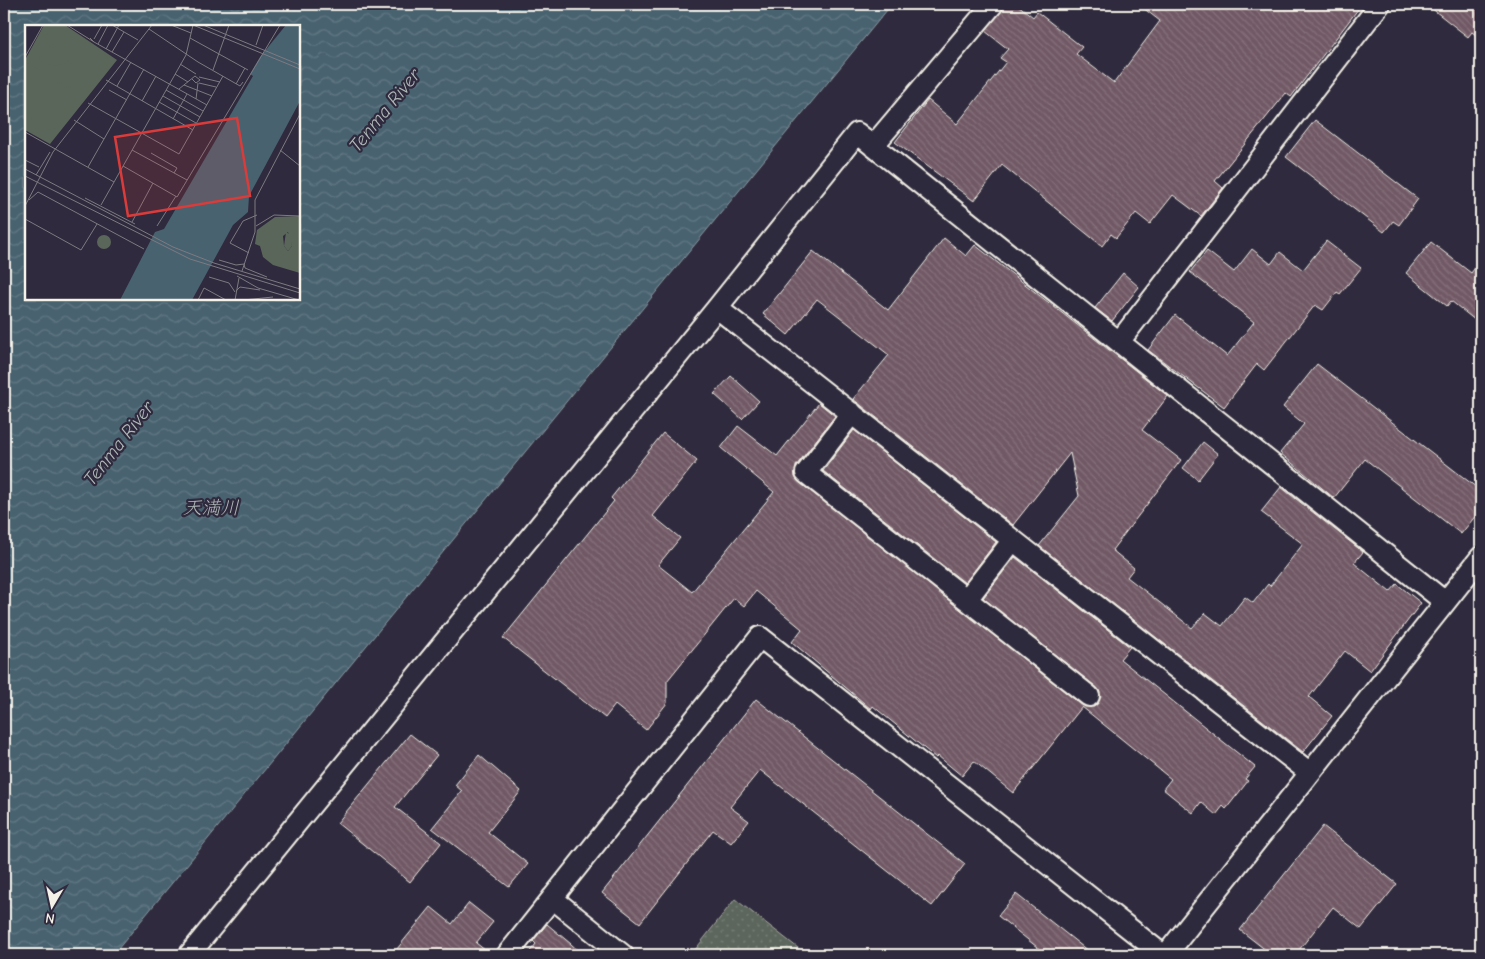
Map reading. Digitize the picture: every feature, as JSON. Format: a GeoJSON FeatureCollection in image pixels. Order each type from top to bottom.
{"type":"FeatureCollection","features":[{"type":"Feature","properties":{"kind":"street"},"geometry":{"type":"LineString","coordinates":[[873,146],[993,4]]}},
{"type":"Feature","properties":{"kind":"street"},"geometry":{"type":"LineString","coordinates":[[1119,342],[1380,4]]}},
{"type":"Feature","properties":{"kind":"street"},"geometry":{"type":"LineString","coordinates":[[189,955],[718,308],[857,133],[1445,602]]}},
{"type":"Feature","properties":{"kind":"street"},"geometry":{"type":"LineString","coordinates":[[718,308],[1310,773]]}},
{"type":"Feature","properties":{"kind":"street"},"geometry":{"type":"LineString","coordinates":[[852,413],[806,472],[1089,696]]}},
{"type":"Feature","properties":{"kind":"street"},"geometry":{"type":"LineString","coordinates":[[967,599],[1013,540]]}},
{"type":"Feature","properties":{"kind":"street"},"geometry":{"type":"LineString","coordinates":[[507,955],[760,638],[1164,955],[1481,556]]}},
{"type":"Feature","properties":{"kind":"street"},"geometry":{"type":"LineString","coordinates":[[552,898],[623,955]]}},
{"type":"Feature","properties":{"kind":"green space"},"geometry":{"type":"Polygon","coordinates":[[[735,899],[807,955],[691,955],[735,899]]]}},
{"type":"Feature","properties":{"kind":"water","name":"天満川"},"geometry":{"type":"Polygon","coordinates":[[[4,4],[892,4],[113,955],[4,955],[4,4]]]}},
{"type":"Feature","properties":{"kind":"building"},"geometry":{"type":"Polygon","coordinates":[[[1006,4],[1017,4],[1033,17],[1037,12],[1082,47],[1076,54],[1114,83],[1160,21],[1138,4],[1362,4],[1291,97],[1286,93],[1215,181],[1223,188],[1201,216],[1173,195],[1150,224],[1136,213],[1116,238],[1111,234],[1102,246],[1002,165],[974,201],[895,142],[928,100],[957,124],[1006,62],[1000,58],[1008,49],[985,31],[1006,4]]]}},
{"type":"Feature","properties":{"kind":"building"},"geometry":{"type":"Polygon","coordinates":[[[1426,4],[1481,4],[1481,39],[1472,32],[1468,37],[1426,4]]]}},
{"type":"Feature","properties":{"kind":"building"},"geometry":{"type":"Polygon","coordinates":[[[1315,120],[1418,199],[1399,225],[1393,221],[1384,232],[1286,157],[1315,120]]]}},
{"type":"Feature","properties":{"kind":"building"},"geometry":{"type":"Polygon","coordinates":[[[944,238],[966,256],[975,245],[1168,396],[1142,430],[1181,460],[1112,550],[1134,568],[1127,577],[1192,628],[1205,613],[1222,626],[1245,597],[1253,603],[1268,584],[1270,586],[1303,544],[1261,512],[1281,487],[1363,552],[1354,563],[1390,592],[1397,584],[1421,603],[1370,671],[1345,651],[1309,697],[1332,716],[1303,752],[1039,546],[1079,496],[1070,453],[1013,525],[853,399],[889,355],[817,299],[788,335],[763,314],[813,251],[888,310],[944,238]]]}},
{"type":"Feature","properties":{"kind":"building"},"geometry":{"type":"Polygon","coordinates":[[[1326,241],[1361,268],[1340,294],[1337,292],[1323,310],[1315,305],[1264,370],[1257,364],[1224,407],[1148,350],[1175,315],[1227,356],[1254,322],[1190,272],[1207,251],[1234,272],[1252,249],[1271,264],[1280,252],[1303,270],[1326,241]]]}},
{"type":"Feature","properties":{"kind":"building"},"geometry":{"type":"Polygon","coordinates":[[[1431,242],[1471,273],[1481,260],[1481,325],[1451,301],[1447,306],[1406,273],[1431,242]]]}},
{"type":"Feature","properties":{"kind":"building"},"geometry":{"type":"Polygon","coordinates":[[[1123,273],[1139,287],[1112,321],[1095,308],[1123,273]]]}},
{"type":"Feature","properties":{"kind":"building"},"geometry":{"type":"Polygon","coordinates":[[[1317,364],[1481,491],[1481,509],[1461,534],[1365,459],[1334,498],[1280,453],[1304,424],[1283,407],[1317,364]]]}},
{"type":"Feature","properties":{"kind":"building"},"geometry":{"type":"Polygon","coordinates":[[[731,376],[759,401],[742,419],[714,394],[731,376]]]}},
{"type":"Feature","properties":{"kind":"building"},"geometry":{"type":"Polygon","coordinates":[[[819,403],[835,416],[796,466],[795,477],[799,482],[1082,705],[1094,707],[1101,697],[1096,687],[983,598],[1015,557],[1130,647],[1120,659],[1255,767],[1245,779],[1248,781],[1226,809],[1223,806],[1216,815],[1201,802],[1193,813],[1163,789],[1171,779],[1082,707],[1013,793],[974,761],[962,776],[938,756],[936,758],[873,706],[871,709],[792,642],[802,629],[756,591],[744,606],[734,598],[667,681],[667,703],[646,730],[615,705],[605,718],[503,638],[614,501],[611,498],[663,433],[697,461],[653,516],[680,538],[658,565],[692,592],[774,492],[721,448],[738,426],[777,456],[819,403]]]}},
{"type":"Feature","properties":{"kind":"building"},"geometry":{"type":"Polygon","coordinates":[[[854,430],[996,542],[965,583],[823,471],[854,430]]]}},
{"type":"Feature","properties":{"kind":"building"},"geometry":{"type":"Polygon","coordinates":[[[1203,442],[1218,454],[1198,480],[1183,468],[1203,442]]]}},
{"type":"Feature","properties":{"kind":"building"},"geometry":{"type":"Polygon","coordinates":[[[756,699],[965,864],[932,906],[760,770],[730,807],[749,821],[731,843],[713,830],[640,923],[602,893],[756,699]]]}},
{"type":"Feature","properties":{"kind":"building"},"geometry":{"type":"Polygon","coordinates":[[[410,734],[437,755],[395,807],[441,843],[410,882],[337,823],[410,734]]]}},
{"type":"Feature","properties":{"kind":"building"},"geometry":{"type":"Polygon","coordinates":[[[479,755],[521,791],[488,832],[528,864],[509,887],[432,828],[462,791],[455,785],[479,755]]]}},
{"type":"Feature","properties":{"kind":"building"},"geometry":{"type":"Polygon","coordinates":[[[1323,826],[1397,884],[1361,929],[1333,907],[1295,955],[1272,955],[1240,930],[1323,826]]]}},
{"type":"Feature","properties":{"kind":"building"},"geometry":{"type":"Polygon","coordinates":[[[1016,894],[1093,955],[1047,955],[998,916],[1016,894]]]}},
{"type":"Feature","properties":{"kind":"building"},"geometry":{"type":"Polygon","coordinates":[[[469,903],[493,922],[476,943],[491,955],[392,955],[431,907],[452,924],[469,903]]]}},
{"type":"Feature","properties":{"kind":"building"},"geometry":{"type":"Polygon","coordinates":[[[547,924],[583,955],[527,955],[536,944],[533,941],[547,924]]]}},
{"type":"Feature","properties":{"kind":"water label","name":"Tenma River"},"geometry":{"type":"Point","coordinates":[384,110]}},
{"type":"Feature","properties":{"kind":"water label","name":"Tenma River"},"geometry":{"type":"Point","coordinates":[118,443]}}]}
